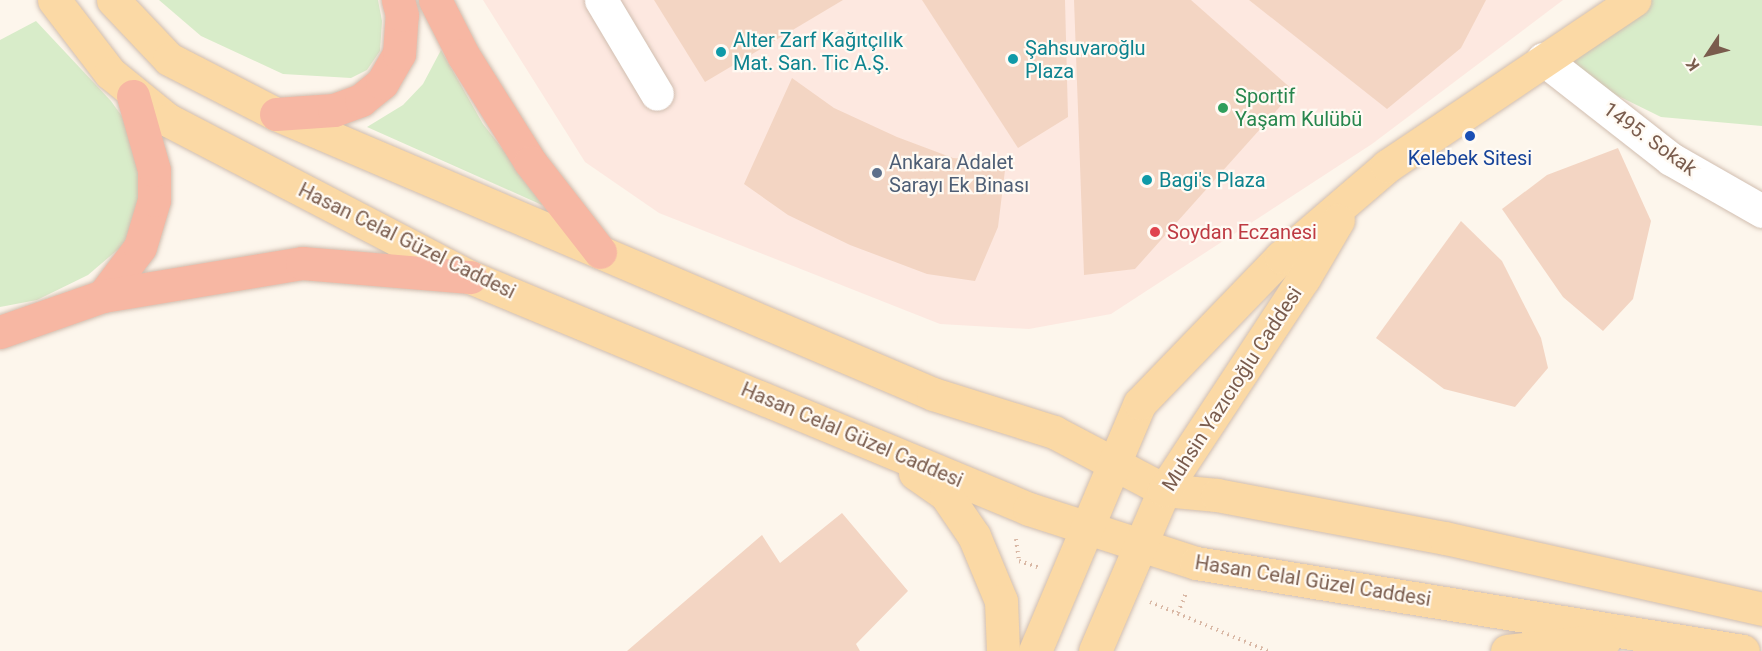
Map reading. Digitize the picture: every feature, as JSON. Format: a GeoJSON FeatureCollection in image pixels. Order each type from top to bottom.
{"type":"FeatureCollection","features":[{"type":"Feature","properties":{"kind":"highway"},"geometry":{"type":"LineString","coordinates":[[276,114],[334,110],[361,100],[382,83],[399,54],[402,15],[398,0]]}},
{"type":"Feature","properties":{"kind":"highway"},"geometry":{"type":"LineString","coordinates":[[435,0],[469,65],[530,162],[600,252]]}},
{"type":"Feature","properties":{"kind":"highway"},"geometry":{"type":"LineString","coordinates":[[103,296],[140,247],[154,200],[154,170],[133,96]]}},
{"type":"Feature","properties":{"kind":"highway"},"geometry":{"type":"LineString","coordinates":[[0,332],[103,296],[302,263],[470,277]]}},
{"type":"Feature","properties":{"kind":"main road","name":"Hasan Celal Güzel Caddesi"},"geometry":{"type":"LineString","coordinates":[[54,0],[91,48],[133,96],[168,120],[470,277],[1086,530],[1196,563],[1743,651]]}},
{"type":"Feature","properties":{"kind":"main road","name":"Muhsin Yazıcıoğlu Caddesi"},"geometry":{"type":"LineString","coordinates":[[1035,651],[1112,463],[1140,403],[1281,257],[1351,197],[1425,138],[1629,2]]}},
{"type":"Feature","properties":{"kind":"main road"},"geometry":{"type":"LineString","coordinates":[[120,9],[169,58],[276,114],[933,394],[1054,432],[1164,490],[1217,495],[1445,538],[1762,609]]}},
{"type":"Feature","properties":{"kind":"main road","name":"Muhsin Yazıcıoğlu Caddesi"},"geometry":{"type":"LineString","coordinates":[[1095,651],[1142,547],[1164,490],[1304,278],[1351,197]]}},
{"type":"Feature","properties":{"kind":"main road"},"geometry":{"type":"LineString","coordinates":[[871,443],[946,495],[974,536],[1001,601],[1003,651]]}},
{"type":"Feature","properties":{"kind":"main road"},"geometry":{"type":"LineString","coordinates":[[1507,651],[1644,635]]}},
{"type":"Feature","properties":{"kind":"street"},"geometry":{"type":"LineString","coordinates":[[601,0],[657,93]]}},
{"type":"Feature","properties":{"kind":"street","name":"1495. Sokak"},"geometry":{"type":"LineString","coordinates":[[1543,59],[1671,159],[1762,211]]}},
{"type":"Feature","properties":{"kind":"path"},"geometry":{"type":"LineString","coordinates":[[1016,539],[1019,561],[1049,570]]}},
{"type":"Feature","properties":{"kind":"path"},"geometry":{"type":"LineString","coordinates":[[1178,613],[1186,594]]}},
{"type":"Feature","properties":{"kind":"path"},"geometry":{"type":"LineString","coordinates":[[1148,601],[1268,651]]}},
{"type":"Feature","properties":{"kind":"shaded area"},"geometry":{"type":"Polygon","coordinates":[[[483,0],[1563,0],[1372,144],[1111,314],[1029,329],[940,324],[659,213],[585,162],[483,0]]]}},
{"type":"Feature","properties":{"kind":"green space"},"geometry":{"type":"Polygon","coordinates":[[[159,0],[378,0],[382,21],[380,51],[367,70],[351,78],[283,74],[201,36],[159,0]]]}},
{"type":"Feature","properties":{"kind":"green space"},"geometry":{"type":"Polygon","coordinates":[[[1638,0],[1762,0],[1762,126],[1661,117],[1543,59],[1638,0]]]}},
{"type":"Feature","properties":{"kind":"green space"},"geometry":{"type":"Polygon","coordinates":[[[36,21],[111,101],[136,136],[141,212],[122,246],[88,275],[37,300],[0,307],[0,40],[36,21]]]}},
{"type":"Feature","properties":{"kind":"green space"},"geometry":{"type":"Polygon","coordinates":[[[441,50],[483,124],[544,202],[542,205],[367,127],[403,105],[423,84],[441,50]]]}},
{"type":"Feature","properties":{"kind":"building","name":"Alter Zarf Kağıtçılık Mat. San. Tic A.Ş."},"geometry":{"type":"Polygon","coordinates":[[[654,0],[843,0],[705,82],[654,0]]]}},
{"type":"Feature","properties":{"kind":"building","name":"Şahsuvaroğlu Plaza"},"geometry":{"type":"Polygon","coordinates":[[[922,0],[1065,0],[1068,117],[1018,148],[922,0]]]}},
{"type":"Feature","properties":{"kind":"building","name":"Bagi's Plaza"},"geometry":{"type":"Polygon","coordinates":[[[1074,0],[1191,0],[1294,91],[1135,269],[1084,275],[1074,0]]]}},
{"type":"Feature","properties":{"kind":"building"},"geometry":{"type":"Polygon","coordinates":[[[1249,0],[1486,0],[1461,48],[1387,109],[1249,0]]]}},
{"type":"Feature","properties":{"kind":"building","name":"Ankara Adalet Sarayı Ek Binası"},"geometry":{"type":"Polygon","coordinates":[[[792,78],[834,108],[897,137],[953,158],[1006,162],[998,227],[975,281],[927,274],[850,245],[788,215],[744,184],[792,78]]]}},
{"type":"Feature","properties":{"kind":"building"},"geometry":{"type":"Polygon","coordinates":[[[1618,148],[1651,221],[1633,299],[1603,331],[1563,297],[1502,209],[1547,175],[1618,148]]]}},
{"type":"Feature","properties":{"kind":"building"},"geometry":{"type":"Polygon","coordinates":[[[1461,221],[1502,261],[1541,338],[1548,368],[1515,407],[1444,389],[1376,338],[1461,221]]]}},
{"type":"Feature","properties":{"kind":"building"},"geometry":{"type":"Polygon","coordinates":[[[842,513],[908,591],[856,644],[860,651],[627,651],[762,535],[780,563],[842,513]]]}},
{"type":"Feature","properties":{"kind":"place","name":"Alter Zarf Kağıtçılık Mat. San. Tic A.Ş."},"geometry":{"type":"Point","coordinates":[721,52]}},
{"type":"Feature","properties":{"kind":"place","name":"Şahsuvaroğlu Plaza"},"geometry":{"type":"Point","coordinates":[1013,59]}},
{"type":"Feature","properties":{"kind":"place","name":"Sportif Yaşam Kulübü"},"geometry":{"type":"Point","coordinates":[1223,108]}},
{"type":"Feature","properties":{"kind":"place","name":"Kelebek Sitesi"},"geometry":{"type":"Point","coordinates":[1470,136]}},
{"type":"Feature","properties":{"kind":"place","name":"Ankara Adalet Sarayı Ek Binası"},"geometry":{"type":"Point","coordinates":[877,173]}},
{"type":"Feature","properties":{"kind":"place","name":"Bagi's Plaza"},"geometry":{"type":"Point","coordinates":[1147,180]}},
{"type":"Feature","properties":{"kind":"place","name":"Soydan Eczanesi"},"geometry":{"type":"Point","coordinates":[1155,232]}}]}
